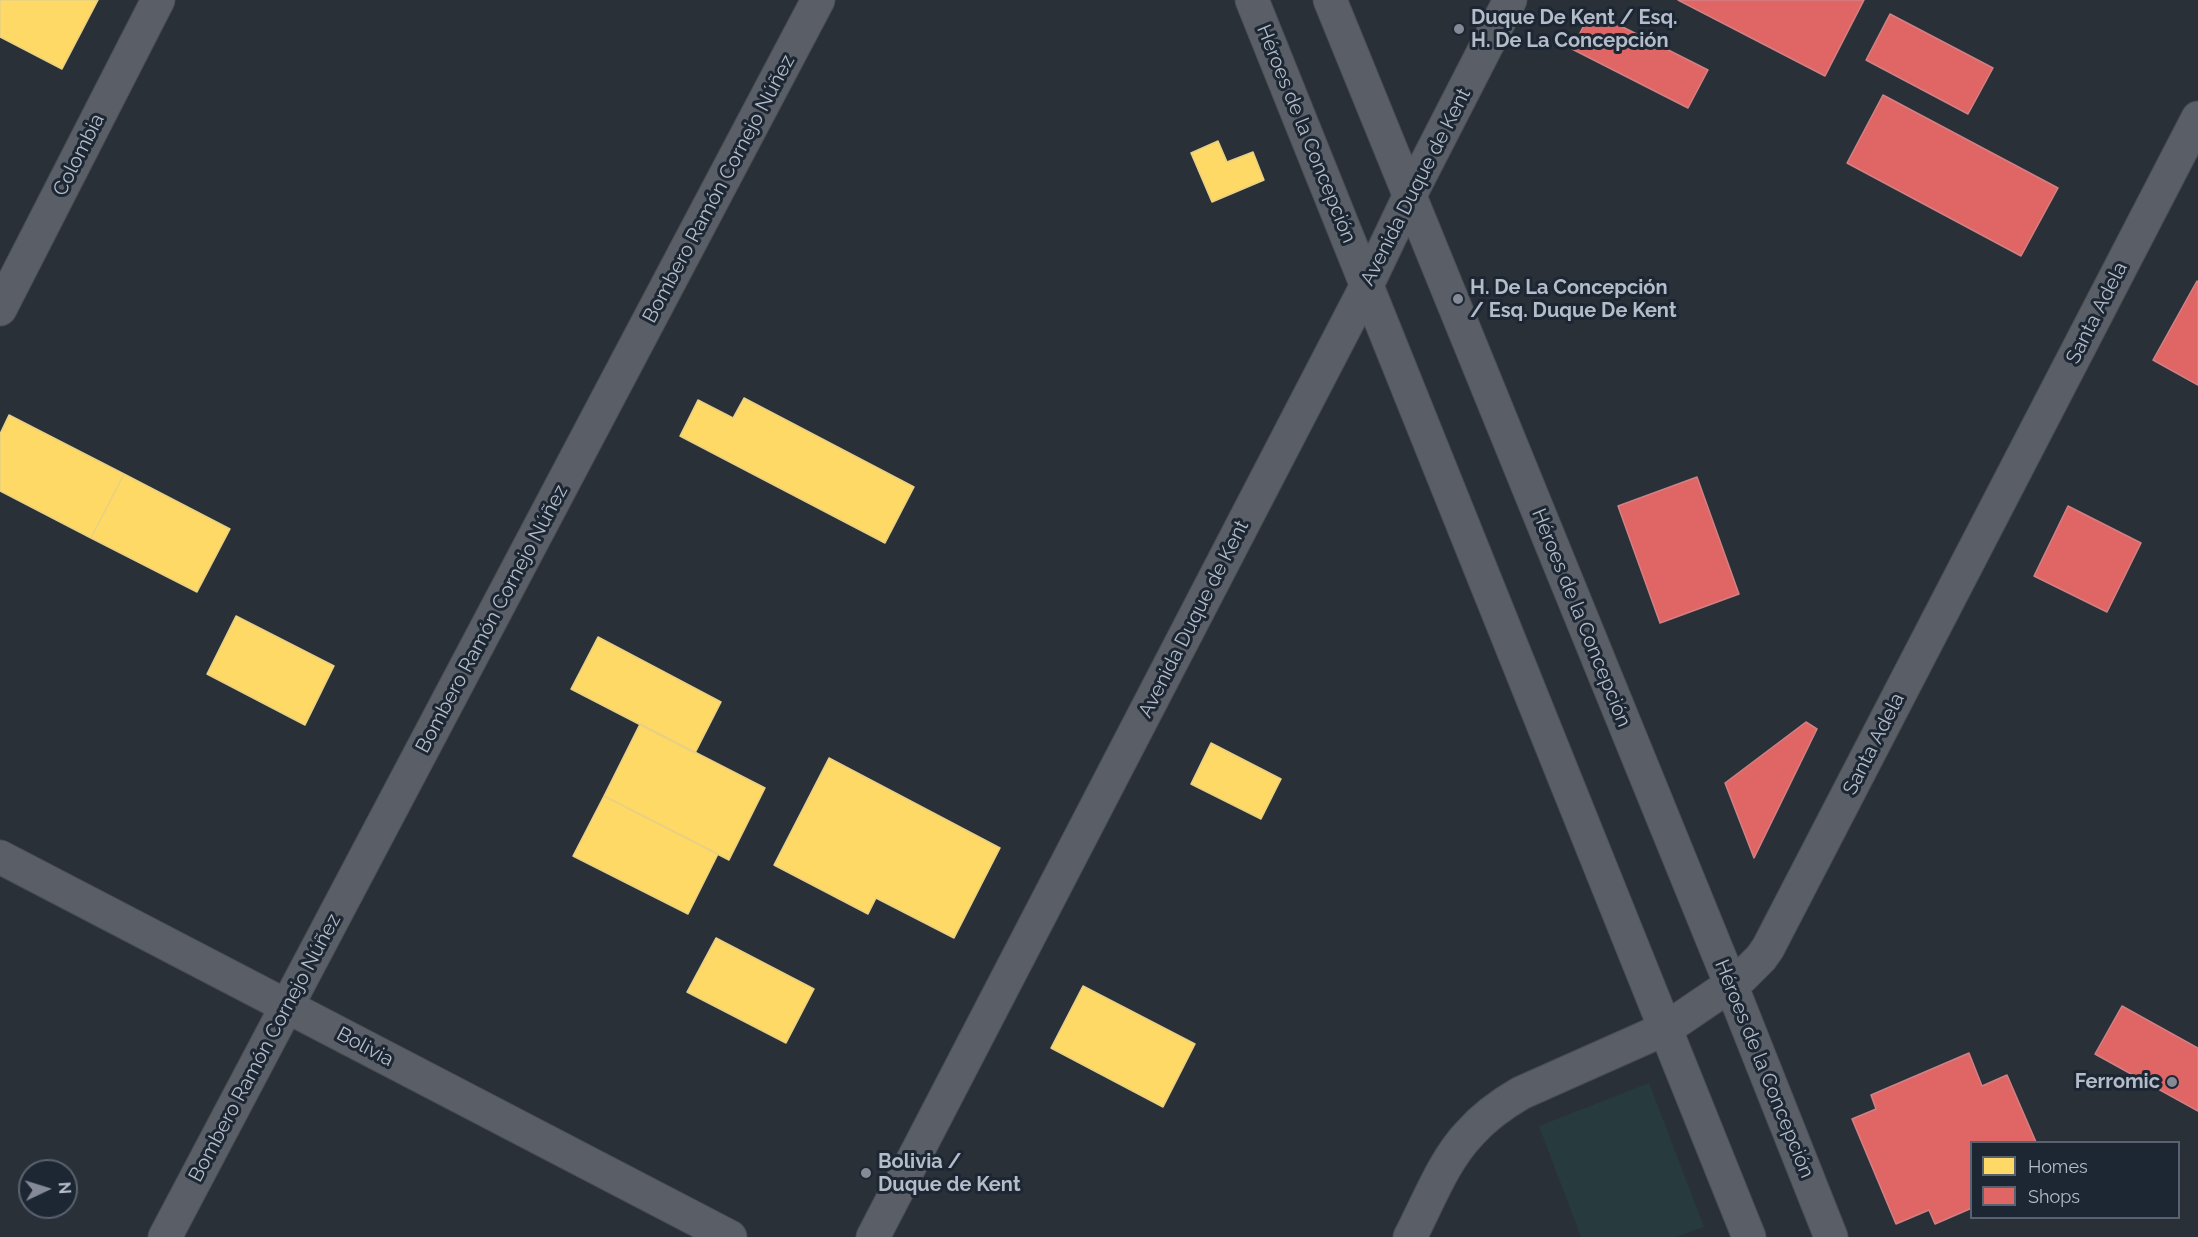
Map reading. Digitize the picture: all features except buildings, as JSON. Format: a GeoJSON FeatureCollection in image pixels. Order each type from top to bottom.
{"type":"FeatureCollection","features":[{"type":"Feature","properties":{"kind":"street","name":"Colombia"},"geometry":{"type":"LineString","coordinates":[[0,309],[158,0]]}},
{"type":"Feature","properties":{"kind":"street","name":"Bombero Ramón Cornejo Núñez"},"geometry":{"type":"LineString","coordinates":[[165,1237],[818,0]]}},
{"type":"Feature","properties":{"kind":"street","name":"Héroes de la Concepción"},"geometry":{"type":"LineString","coordinates":[[1252,0],[1667,1028],[1749,1237]]}},
{"type":"Feature","properties":{"kind":"street","name":"Héroes de la Concepción"},"geometry":{"type":"LineString","coordinates":[[1330,0],[1731,985],[1831,1237]]}},
{"type":"Feature","properties":{"kind":"street","name":"Avenida Duque de Kent"},"geometry":{"type":"LineString","coordinates":[[873,1237],[1367,285],[1409,196],[1510,0]]}},
{"type":"Feature","properties":{"kind":"street","name":"Santa Adela"},"geometry":{"type":"LineString","coordinates":[[1410,1237],[1456,1151],[1468,1134],[1501,1105],[1521,1093],[1667,1028],[1731,985],[1752,968],[1768,948],[2198,118]]}},
{"type":"Feature","properties":{"kind":"street","name":"Bolivia"},"geometry":{"type":"LineString","coordinates":[[0,857],[730,1237]]}},
{"type":"Feature","properties":{"kind":"green space"},"geometry":{"type":"Polygon","coordinates":[[[1649,1083],[1704,1227],[1676,1237],[1581,1237],[1539,1126],[1649,1083]]]}},
{"type":"Feature","properties":{"kind":"place","name":"Duque De Kent / Esq. H. De La Concepción"},"geometry":{"type":"Point","coordinates":[1459,29]}},
{"type":"Feature","properties":{"kind":"place","name":"H. De La Concepción / Esq. Duque De Kent"},"geometry":{"type":"Point","coordinates":[1458,299]}},
{"type":"Feature","properties":{"kind":"place","name":"Ferromic"},"geometry":{"type":"Point","coordinates":[2172,1082]}},
{"type":"Feature","properties":{"kind":"place","name":"Bolivia / Duque de Kent"},"geometry":{"type":"Point","coordinates":[866,1173]}}]}
